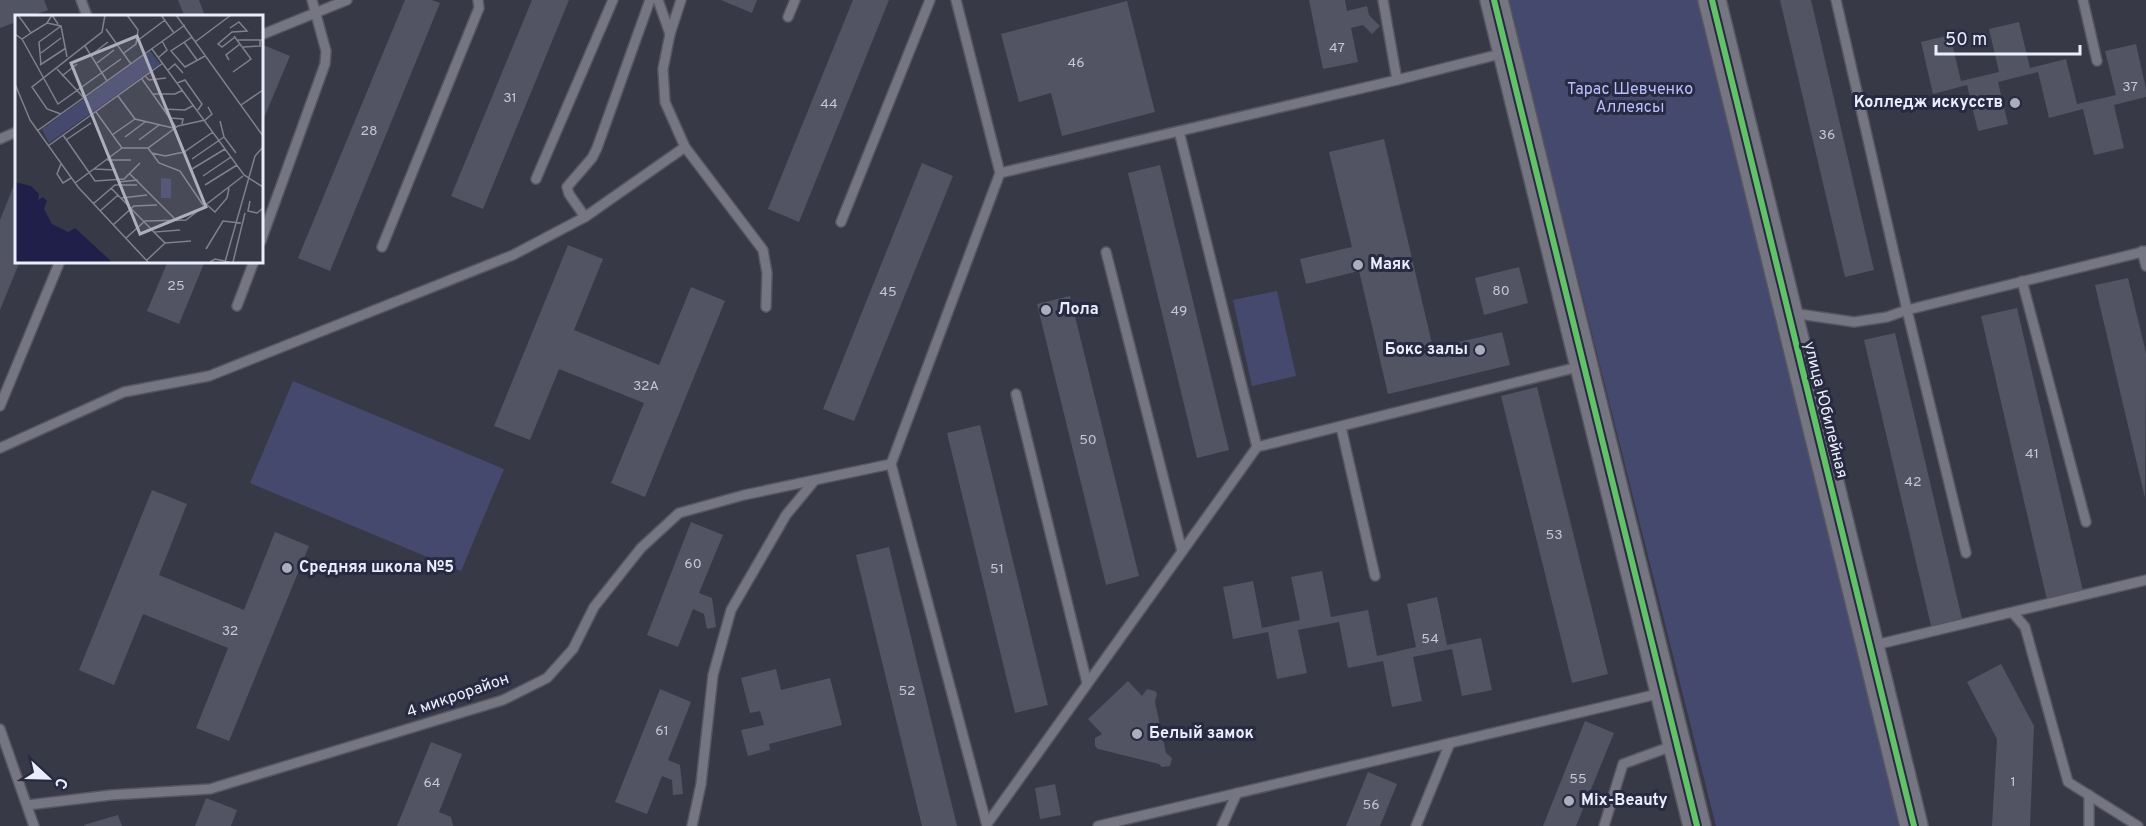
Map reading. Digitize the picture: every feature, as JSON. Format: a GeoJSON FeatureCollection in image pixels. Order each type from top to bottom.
{"type":"FeatureCollection","features":[{"type":"Feature","properties":{"kind":"street"},"geometry":{"type":"LineString","coordinates":[[1494,0],[1697,826]]}},
{"type":"Feature","properties":{"kind":"street","name":"улица Юбилейная"},"geometry":{"type":"LineString","coordinates":[[1712,0],[1914,826]]}},
{"type":"Feature","properties":{"kind":"lane"},"geometry":{"type":"LineString","coordinates":[[81,0],[87,15]]}},
{"type":"Feature","properties":{"kind":"lane"},"geometry":{"type":"LineString","coordinates":[[262,238],[325,64],[326,51],[312,0]]}},
{"type":"Feature","properties":{"kind":"lane"},"geometry":{"type":"LineString","coordinates":[[262,35],[347,0]]}},
{"type":"Feature","properties":{"kind":"lane"},"geometry":{"type":"LineString","coordinates":[[382,247],[478,8],[478,0]]}},
{"type":"Feature","properties":{"kind":"lane"},"geometry":{"type":"LineString","coordinates":[[536,179],[613,0]]}},
{"type":"Feature","properties":{"kind":"lane"},"geometry":{"type":"LineString","coordinates":[[585,217],[569,194],[567,187],[592,158],[597,148],[650,0]]}},
{"type":"Feature","properties":{"kind":"lane"},"geometry":{"type":"LineString","coordinates":[[658,0],[670,34]]}},
{"type":"Feature","properties":{"kind":"lane"},"geometry":{"type":"LineString","coordinates":[[681,0],[670,34],[663,69],[665,102],[685,147],[763,250],[766,307]]}},
{"type":"Feature","properties":{"kind":"lane"},"geometry":{"type":"LineString","coordinates":[[788,17],[795,0]]}},
{"type":"Feature","properties":{"kind":"lane"},"geometry":{"type":"LineString","coordinates":[[841,222],[930,0]]}},
{"type":"Feature","properties":{"kind":"lane"},"geometry":{"type":"LineString","coordinates":[[956,0],[1000,173],[891,464],[987,825]]}},
{"type":"Feature","properties":{"kind":"lane"},"geometry":{"type":"LineString","coordinates":[[1383,0],[1397,80]]}},
{"type":"Feature","properties":{"kind":"lane"},"geometry":{"type":"LineString","coordinates":[[1836,0],[1907,310],[1966,553]]}},
{"type":"Feature","properties":{"kind":"lane"},"geometry":{"type":"LineString","coordinates":[[2083,0],[2097,61]]}},
{"type":"Feature","properties":{"kind":"lane"},"geometry":{"type":"LineString","coordinates":[[1000,173],[1507,52]]}},
{"type":"Feature","properties":{"kind":"lane"},"geometry":{"type":"LineString","coordinates":[[1179,131],[1257,447]]}},
{"type":"Feature","properties":{"kind":"lane"},"geometry":{"type":"LineString","coordinates":[[0,139],[15,132]]}},
{"type":"Feature","properties":{"kind":"lane"},"geometry":{"type":"LineString","coordinates":[[0,448],[123,392],[209,376],[513,255],[585,217],[685,147]]}},
{"type":"Feature","properties":{"kind":"lane"},"geometry":{"type":"LineString","coordinates":[[1787,312],[1854,322],[1887,317],[1907,310],[2144,251],[2146,266]]}},
{"type":"Feature","properties":{"kind":"lane"},"geometry":{"type":"LineString","coordinates":[[1106,252],[1182,550]]}},
{"type":"Feature","properties":{"kind":"lane"},"geometry":{"type":"LineString","coordinates":[[0,406],[60,262]]}},
{"type":"Feature","properties":{"kind":"lane"},"geometry":{"type":"LineString","coordinates":[[237,306],[254,262]]}},
{"type":"Feature","properties":{"kind":"lane"},"geometry":{"type":"LineString","coordinates":[[2022,281],[2086,522]]}},
{"type":"Feature","properties":{"kind":"lane"},"geometry":{"type":"LineString","coordinates":[[987,825],[1257,447],[1584,366]]}},
{"type":"Feature","properties":{"kind":"lane"},"geometry":{"type":"LineString","coordinates":[[1016,394],[1088,683]]}},
{"type":"Feature","properties":{"kind":"lane"},"geometry":{"type":"LineString","coordinates":[[1341,427],[1375,576]]}},
{"type":"Feature","properties":{"kind":"lane","name":"4 микрорайон"},"geometry":{"type":"LineString","coordinates":[[28,805],[111,795],[210,789],[503,700],[547,678],[573,649],[594,607],[634,556],[678,513],[744,495],[891,464]]}},
{"type":"Feature","properties":{"kind":"lane"},"geometry":{"type":"LineString","coordinates":[[692,826],[701,784],[713,675],[731,610],[786,514],[815,480]]}},
{"type":"Feature","properties":{"kind":"lane"},"geometry":{"type":"LineString","coordinates":[[1870,647],[2146,580]]}},
{"type":"Feature","properties":{"kind":"lane"},"geometry":{"type":"LineString","coordinates":[[2013,613],[2025,627],[2068,782],[2138,826]]}},
{"type":"Feature","properties":{"kind":"lane"},"geometry":{"type":"LineString","coordinates":[[1098,826],[1664,692]]}},
{"type":"Feature","properties":{"kind":"lane"},"geometry":{"type":"LineString","coordinates":[[0,729],[34,826]]}},
{"type":"Feature","properties":{"kind":"lane"},"geometry":{"type":"LineString","coordinates":[[1416,826],[1450,743]]}},
{"type":"Feature","properties":{"kind":"lane"},"geometry":{"type":"LineString","coordinates":[[1604,826],[1623,764],[1677,744]]}},
{"type":"Feature","properties":{"kind":"lane"},"geometry":{"type":"LineString","coordinates":[[1222,826],[1237,793]]}},
{"type":"Feature","properties":{"kind":"lane"},"geometry":{"type":"LineString","coordinates":[[2089,795],[2089,826]]}},
{"type":"Feature","properties":{"kind":"green space","name":"Тарас Шевченко Аллеясы"},"geometry":{"type":"Polygon","coordinates":[[[1508,0],[1702,0],[1901,826],[1716,826],[1508,0]]]}},
{"type":"Feature","properties":{"kind":"green space"},"geometry":{"type":"Polygon","coordinates":[[[1277,291],[1296,376],[1252,386],[1233,300],[1277,291]]]}},
{"type":"Feature","properties":{"kind":"green space"},"geometry":{"type":"Polygon","coordinates":[[[293,381],[504,469],[461,571],[250,483],[293,381]]]}},
{"type":"Feature","properties":{"kind":"building"},"geometry":{"type":"Polygon","coordinates":[[[0,0],[44,0],[48,10],[35,15],[15,15],[15,22],[0,28],[0,0]]]}},
{"type":"Feature","properties":{"kind":"building"},"geometry":{"type":"Polygon","coordinates":[[[178,0],[199,0],[205,15],[184,15],[178,0]]]}},
{"type":"Feature","properties":{"kind":"building"},"geometry":{"type":"Polygon","coordinates":[[[405,0],[432,0],[440,3],[330,271],[298,258],[405,0]]]}},
{"type":"Feature","properties":{"kind":"building"},"geometry":{"type":"Polygon","coordinates":[[[532,0],[569,0],[483,209],[451,196],[532,0]]]}},
{"type":"Feature","properties":{"kind":"building"},"geometry":{"type":"Polygon","coordinates":[[[721,0],[757,0],[752,13],[721,0]]]}},
{"type":"Feature","properties":{"kind":"building"},"geometry":{"type":"Polygon","coordinates":[[[853,0],[889,0],[799,222],[768,209],[853,0]]]}},
{"type":"Feature","properties":{"kind":"building"},"geometry":{"type":"Polygon","coordinates":[[[1309,0],[1345,0],[1347,11],[1367,6],[1369,15],[1380,26],[1372,34],[1363,25],[1351,28],[1358,62],[1323,69],[1309,0]]]}},
{"type":"Feature","properties":{"kind":"building"},"geometry":{"type":"Polygon","coordinates":[[[1780,0],[1811,0],[1874,270],[1845,277],[1780,0]]]}},
{"type":"Feature","properties":{"kind":"building"},"geometry":{"type":"Polygon","coordinates":[[[1127,1],[1155,112],[1062,136],[1051,93],[1019,102],[1001,34],[1127,1]]]}},
{"type":"Feature","properties":{"kind":"building"},"geometry":{"type":"Polygon","coordinates":[[[2019,22],[2030,68],[2066,59],[2077,104],[2116,95],[2105,51],[2136,44],[2146,97],[2114,105],[2124,148],[2094,155],[2083,109],[2049,118],[2038,72],[1998,82],[2008,124],[1978,131],[1967,85],[1933,94],[1921,42],[1950,35],[1961,81],[1999,72],[1989,29],[2019,22]]]}},
{"type":"Feature","properties":{"kind":"building"},"geometry":{"type":"Polygon","coordinates":[[[262,44],[290,56],[262,123],[262,44]]]}},
{"type":"Feature","properties":{"kind":"building","name":"Маяк"},"geometry":{"type":"Polygon","coordinates":[[[1384,139],[1433,348],[1502,332],[1510,365],[1388,394],[1359,271],[1306,284],[1300,259],[1352,247],[1329,152],[1384,139]]]}},
{"type":"Feature","properties":{"kind":"building"},"geometry":{"type":"Polygon","coordinates":[[[922,163],[953,176],[854,421],[823,409],[922,163]]]}},
{"type":"Feature","properties":{"kind":"building"},"geometry":{"type":"Polygon","coordinates":[[[1160,165],[1229,450],[1197,458],[1128,173],[1160,165]]]}},
{"type":"Feature","properties":{"kind":"building"},"geometry":{"type":"Polygon","coordinates":[[[15,182],[15,262],[20,262],[0,310],[0,220],[15,182]]]}},
{"type":"Feature","properties":{"kind":"building"},"geometry":{"type":"Polygon","coordinates":[[[568,245],[603,259],[574,330],[659,365],[691,287],[725,301],[645,497],[611,483],[644,403],[559,369],[530,440],[494,426],[568,245]]]}},
{"type":"Feature","properties":{"kind":"building"},"geometry":{"type":"Polygon","coordinates":[[[168,262],[205,262],[179,324],[147,311],[168,262]]]}},
{"type":"Feature","properties":{"kind":"building"},"geometry":{"type":"Polygon","coordinates":[[[1519,267],[1528,303],[1484,315],[1475,278],[1519,267]]]}},
{"type":"Feature","properties":{"kind":"building"},"geometry":{"type":"Polygon","coordinates":[[[2128,278],[2146,353],[2145,498],[2095,285],[2128,278]]]}},
{"type":"Feature","properties":{"kind":"building"},"geometry":{"type":"Polygon","coordinates":[[[1070,296],[1139,576],[1106,585],[1037,304],[1070,296]]]}},
{"type":"Feature","properties":{"kind":"building"},"geometry":{"type":"Polygon","coordinates":[[[2017,308],[2083,591],[2047,600],[1981,316],[2017,308]]]}},
{"type":"Feature","properties":{"kind":"building"},"geometry":{"type":"Polygon","coordinates":[[[1895,333],[1963,623],[1932,630],[1864,340],[1895,333]]]}},
{"type":"Feature","properties":{"kind":"building"},"geometry":{"type":"Polygon","coordinates":[[[1537,387],[1608,674],[1572,683],[1501,396],[1537,387]]]}},
{"type":"Feature","properties":{"kind":"building"},"geometry":{"type":"Polygon","coordinates":[[[980,425],[1048,705],[1015,713],[947,433],[980,425]]]}},
{"type":"Feature","properties":{"kind":"building"},"geometry":{"type":"Polygon","coordinates":[[[152,490],[187,504],[159,575],[244,610],[275,532],[309,546],[229,741],[196,728],[228,648],[143,614],[114,685],[79,670],[152,490]]]}},
{"type":"Feature","properties":{"kind":"building"},"geometry":{"type":"Polygon","coordinates":[[[691,522],[723,535],[699,593],[712,598],[716,627],[707,629],[704,614],[693,609],[678,647],[647,635],[691,522]]]}},
{"type":"Feature","properties":{"kind":"building"},"geometry":{"type":"Polygon","coordinates":[[[889,547],[957,826],[922,826],[856,555],[889,547]]]}},
{"type":"Feature","properties":{"kind":"building"},"geometry":{"type":"Polygon","coordinates":[[[1322,571],[1331,617],[1368,610],[1377,656],[1416,647],[1407,604],[1437,597],[1447,645],[1481,638],[1492,690],[1462,696],[1452,649],[1413,657],[1422,701],[1392,707],[1383,661],[1348,668],[1339,622],[1298,630],[1307,673],[1277,679],[1268,632],[1233,639],[1223,587],[1253,581],[1262,628],[1300,620],[1291,577],[1322,571]]]}},
{"type":"Feature","properties":{"kind":"building"},"geometry":{"type":"Polygon","coordinates":[[[2001,664],[2034,726],[2030,826],[1992,826],[1997,739],[1967,682],[2001,664]]]}},
{"type":"Feature","properties":{"kind":"building"},"geometry":{"type":"Polygon","coordinates":[[[776,669],[781,690],[830,678],[842,725],[769,744],[770,750],[748,756],[741,730],[764,725],[760,711],[750,713],[741,678],[776,669]]]}},
{"type":"Feature","properties":{"kind":"building"},"geometry":{"type":"Polygon","coordinates":[[[1128,681],[1142,696],[1147,689],[1157,694],[1155,702],[1166,753],[1172,758],[1170,766],[1162,767],[1159,764],[1098,749],[1095,746],[1095,738],[1102,734],[1088,719],[1128,681]]]}},
{"type":"Feature","properties":{"kind":"building"},"geometry":{"type":"Polygon","coordinates":[[[660,689],[691,702],[668,760],[680,765],[683,794],[673,795],[672,780],[662,776],[647,814],[615,802],[660,689]]]}},
{"type":"Feature","properties":{"kind":"building"},"geometry":{"type":"Polygon","coordinates":[[[1585,721],[1614,733],[1576,826],[1543,826],[1585,721]]]}},
{"type":"Feature","properties":{"kind":"building"},"geometry":{"type":"Polygon","coordinates":[[[431,742],[462,754],[439,812],[451,817],[453,826],[397,826],[431,742]]]}},
{"type":"Feature","properties":{"kind":"building"},"geometry":{"type":"Polygon","coordinates":[[[1368,772],[1397,784],[1380,826],[1346,826],[1368,772]]]}},
{"type":"Feature","properties":{"kind":"building"},"geometry":{"type":"Polygon","coordinates":[[[1055,784],[1061,815],[1040,819],[1035,788],[1055,784]]]}},
{"type":"Feature","properties":{"kind":"building"},"geometry":{"type":"Polygon","coordinates":[[[206,798],[237,810],[231,826],[195,826],[206,798]]]}},
{"type":"Feature","properties":{"kind":"building"},"geometry":{"type":"Polygon","coordinates":[[[118,815],[122,826],[84,826],[84,825],[118,815]]]}},
{"type":"Feature","properties":{"kind":"cycle path"},"geometry":{"type":"LineString","coordinates":[[1494,0],[1697,826]]}},
{"type":"Feature","properties":{"kind":"cycle path"},"geometry":{"type":"LineString","coordinates":[[1712,0],[1914,826]]}},
{"type":"Feature","properties":{"kind":"place","name":"Колледж искусств"},"geometry":{"type":"Point","coordinates":[2015,103]}},
{"type":"Feature","properties":{"kind":"place","name":"Маяк"},"geometry":{"type":"Point","coordinates":[1358,265]}},
{"type":"Feature","properties":{"kind":"place","name":"Лола"},"geometry":{"type":"Point","coordinates":[1046,310]}},
{"type":"Feature","properties":{"kind":"place","name":"Бокс залы"},"geometry":{"type":"Point","coordinates":[1480,350]}},
{"type":"Feature","properties":{"kind":"place","name":"Средняя школа №5"},"geometry":{"type":"Point","coordinates":[287,568]}},
{"type":"Feature","properties":{"kind":"place","name":"Белый замок"},"geometry":{"type":"Point","coordinates":[1137,734]}},
{"type":"Feature","properties":{"kind":"place","name":"Mix-Beauty"},"geometry":{"type":"Point","coordinates":[1569,801]}}]}
